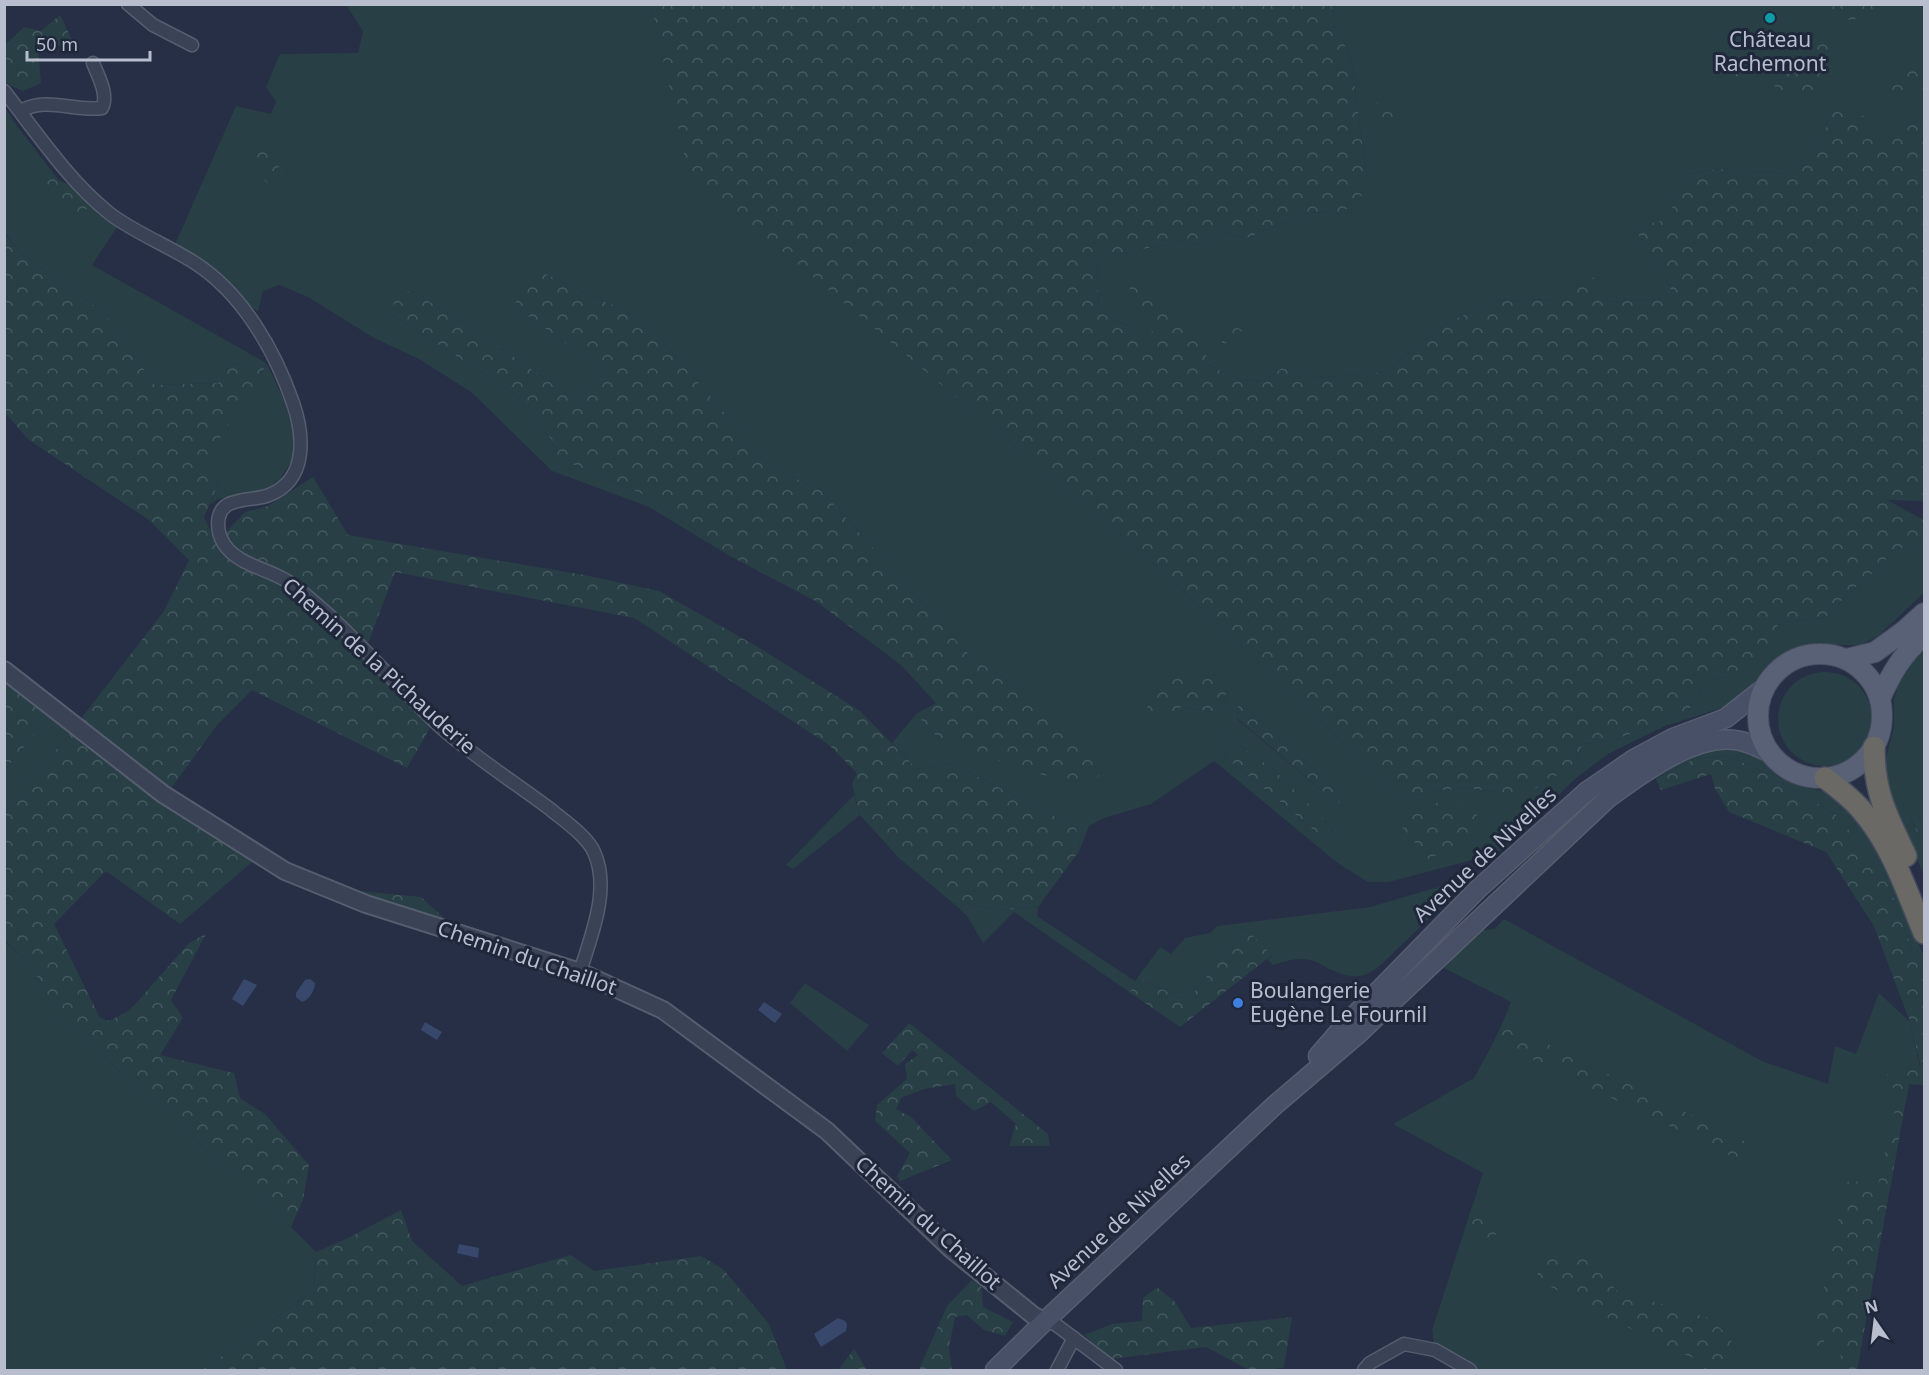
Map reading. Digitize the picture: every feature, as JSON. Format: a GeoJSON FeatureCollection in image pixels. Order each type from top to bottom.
{"type":"FeatureCollection","features":[{"type":"Feature","properties":{"kind":"highway"},"geometry":{"type":"LineString","coordinates":[[1874,747],[1876,782],[1880,799],[1924,898]]}},
{"type":"Feature","properties":{"kind":"highway"},"geometry":{"type":"LineString","coordinates":[[1825,778],[1863,811],[1876,830],[1891,855],[1924,933]]}},
{"type":"Feature","properties":{"kind":"main road"},"geometry":{"type":"LineString","coordinates":[[1846,659],[1875,652],[1924,613]]}},
{"type":"Feature","properties":{"kind":"main road"},"geometry":{"type":"LineString","coordinates":[[1880,699],[1896,665],[1910,647],[1924,635]]}},
{"type":"Feature","properties":{"kind":"main road"},"geometry":{"type":"LineString","coordinates":[[1828,654],[1846,659],[1862,669],[1873,683],[1880,699],[1882,720],[1878,740],[1868,756],[1854,768],[1840,775],[1825,778],[1804,776],[1794,772],[1770,753],[1762,739],[1758,723],[1758,706],[1764,688],[1775,672],[1791,661],[1809,655],[1828,654]]}},
{"type":"Feature","properties":{"kind":"main road","name":"Avenue de Nivelles"},"geometry":{"type":"LineString","coordinates":[[1275,1105],[1344,1026],[1478,889],[1586,792],[1635,759],[1673,738],[1726,717],[1764,688]]}},
{"type":"Feature","properties":{"kind":"main road","name":"Avenue de Nivelles"},"geometry":{"type":"LineString","coordinates":[[996,1371],[1045,1321],[1275,1105],[1357,1035],[1607,799],[1677,753],[1711,742],[1736,740],[1770,753]]}},
{"type":"Feature","properties":{"kind":"street"},"geometry":{"type":"LineString","coordinates":[[128,4],[153,25],[192,45]]}},
{"type":"Feature","properties":{"kind":"street"},"geometry":{"type":"LineString","coordinates":[[4,91],[21,111],[30,106],[54,104],[93,110],[102,108],[105,104],[104,93],[93,63]]}},
{"type":"Feature","properties":{"kind":"street","name":"Chemin de la Pichauderie"},"geometry":{"type":"LineString","coordinates":[[21,111],[76,182],[111,215],[197,264],[222,283],[240,303],[278,367],[293,404],[302,447],[300,461],[291,478],[280,489],[269,495],[228,504],[221,511],[218,524],[219,536],[226,548],[240,559],[291,583],[329,616],[445,731],[570,825],[593,848],[601,873],[600,884],[591,938],[580,972]]}},
{"type":"Feature","properties":{"kind":"street","name":"Chemin du Chaillot"},"geometry":{"type":"LineString","coordinates":[[4,670],[163,794],[285,871],[366,904],[580,972],[663,1011],[827,1131],[951,1249],[1034,1317],[1045,1321]]}},
{"type":"Feature","properties":{"kind":"street"},"geometry":{"type":"LineString","coordinates":[[1045,1321],[1055,1324],[1116,1371]]}},
{"type":"Feature","properties":{"kind":"street"},"geometry":{"type":"LineString","coordinates":[[1057,1371],[1074,1338]]}},
{"type":"Feature","properties":{"kind":"street"},"geometry":{"type":"LineString","coordinates":[[1364,1371],[1370,1363],[1404,1344],[1435,1350],[1470,1371]]}},
{"type":"Feature","properties":{"kind":"green space"},"geometry":{"type":"Polygon","coordinates":[[[1829,4],[1880,5],[1852,21],[1830,12],[1829,4]]]}},
{"type":"Feature","properties":{"kind":"green space"},"geometry":{"type":"Polygon","coordinates":[[[346,5],[651,5],[689,172],[1152,562],[1403,799],[1434,791],[1468,788],[1506,793],[1572,765],[1583,744],[1611,741],[1687,713],[1707,679],[1733,677],[1778,622],[1809,620],[1831,615],[1844,597],[1880,567],[1892,551],[1921,543],[1924,540],[1924,593],[1878,636],[1860,645],[1803,645],[1780,656],[1748,690],[1728,706],[1665,726],[1608,754],[1575,779],[1511,842],[1495,854],[1389,882],[1368,882],[1339,864],[1214,761],[1151,804],[1104,818],[1089,826],[1080,850],[1076,827],[951,763],[917,769],[892,743],[916,714],[939,739],[1016,686],[972,658],[821,490],[771,467],[653,330],[625,311],[543,273],[514,306],[605,371],[579,403],[510,354],[413,291],[392,315],[512,392],[552,440],[558,458],[651,498],[728,555],[649,507],[552,471],[471,392],[419,359],[374,338],[308,297],[279,285],[263,291],[258,311],[240,303],[173,249],[236,106],[271,114],[276,102],[266,87],[280,54],[358,53],[363,31],[346,5]],[[1228,690],[1182,707],[1219,713],[1228,690]],[[1238,705],[1237,719],[1338,804],[1343,796],[1246,708],[1238,705]],[[1220,731],[1216,733],[1231,750],[1223,755],[1327,841],[1333,831],[1273,769],[1220,731]]]}},
{"type":"Feature","properties":{"kind":"green space"},"geometry":{"type":"Polygon","coordinates":[[[651,5],[1331,5],[1352,66],[1367,177],[1359,204],[1336,213],[1311,212],[1244,239],[1220,230],[1203,247],[1184,241],[1097,258],[1099,312],[1130,327],[1147,347],[1151,340],[1152,330],[1147,324],[1145,312],[1135,311],[1128,301],[1130,287],[1144,288],[1152,299],[1164,303],[1172,310],[1179,318],[1183,329],[1209,336],[1205,364],[1242,380],[1264,381],[1282,368],[1315,378],[1385,372],[1446,323],[1496,301],[1556,299],[1598,275],[1608,302],[1665,298],[1671,287],[1638,234],[1651,223],[1667,220],[1685,175],[1720,169],[1789,174],[1822,139],[1833,106],[1870,118],[1877,134],[1875,150],[1908,124],[1924,120],[1924,501],[1887,500],[1924,520],[1924,540],[1921,543],[1892,551],[1880,567],[1844,597],[1831,615],[1809,620],[1778,622],[1772,649],[1733,677],[1707,679],[1687,713],[1611,741],[1583,744],[1572,765],[1540,787],[1506,793],[1468,788],[1434,791],[1403,799],[1152,562],[688,172],[651,5]]]}},
{"type":"Feature","properties":{"kind":"green space"},"geometry":{"type":"Polygon","coordinates":[[[1331,5],[1924,5],[1924,120],[1908,124],[1875,151],[1833,106],[1822,139],[1789,174],[1720,169],[1685,175],[1667,221],[1651,223],[1638,234],[1671,287],[1665,298],[1608,302],[1598,276],[1556,299],[1496,301],[1446,323],[1385,372],[1315,378],[1282,368],[1264,381],[1242,380],[1151,340],[1147,348],[1130,327],[1099,312],[1097,258],[1184,241],[1203,247],[1220,230],[1244,239],[1311,212],[1336,213],[1367,177],[1352,66],[1331,5]]]}},
{"type":"Feature","properties":{"kind":"green space"},"geometry":{"type":"Polygon","coordinates":[[[60,15],[74,44],[38,48],[41,83],[23,91],[5,83],[5,45],[24,27],[41,31],[60,15]]]}},
{"type":"Feature","properties":{"kind":"green space"},"geometry":{"type":"Polygon","coordinates":[[[1829,43],[1829,63],[1818,91],[1787,96],[1768,81],[1783,57],[1790,59],[1807,47],[1829,43]]]}},
{"type":"Feature","properties":{"kind":"green space"},"geometry":{"type":"Polygon","coordinates":[[[1754,51],[1758,65],[1749,76],[1737,78],[1727,71],[1735,52],[1754,51]]]}},
{"type":"Feature","properties":{"kind":"green space"},"geometry":{"type":"Polygon","coordinates":[[[1924,63],[1924,89],[1894,95],[1890,83],[1909,69],[1924,63]]]}},
{"type":"Feature","properties":{"kind":"green space"},"geometry":{"type":"Polygon","coordinates":[[[1382,98],[1395,106],[1394,121],[1383,129],[1372,123],[1370,110],[1382,98]]]}},
{"type":"Feature","properties":{"kind":"green space"},"geometry":{"type":"Polygon","coordinates":[[[4,105],[14,122],[61,183],[117,227],[92,265],[258,358],[229,366],[218,383],[155,385],[104,313],[20,252],[5,233],[4,105]]]}},
{"type":"Feature","properties":{"kind":"green space"},"geometry":{"type":"Polygon","coordinates":[[[265,149],[285,175],[281,186],[268,184],[249,164],[257,150],[265,149]]]}},
{"type":"Feature","properties":{"kind":"green space"},"geometry":{"type":"Polygon","coordinates":[[[47,176],[79,190],[91,206],[78,215],[61,210],[44,188],[47,176]]]}},
{"type":"Feature","properties":{"kind":"green space"},"geometry":{"type":"Polygon","coordinates":[[[4,233],[20,252],[104,313],[155,385],[218,383],[229,366],[258,358],[267,364],[205,462],[218,485],[204,517],[216,543],[245,512],[268,506],[313,477],[348,535],[584,575],[659,591],[758,647],[860,711],[917,769],[951,763],[1076,827],[1080,850],[1038,907],[1005,910],[953,903],[899,858],[860,815],[852,784],[857,773],[829,745],[634,618],[395,572],[367,646],[431,726],[407,768],[252,690],[217,725],[169,791],[80,720],[164,611],[189,560],[149,520],[29,440],[5,413],[4,233]]]}},
{"type":"Feature","properties":{"kind":"green space"},"geometry":{"type":"Polygon","coordinates":[[[543,273],[625,311],[653,330],[771,467],[821,490],[972,658],[1016,686],[1095,761],[1099,776],[1085,785],[1031,772],[939,739],[916,714],[936,703],[901,665],[817,602],[728,555],[651,498],[558,458],[552,440],[512,392],[392,315],[395,294],[413,291],[510,354],[579,403],[605,371],[514,306],[525,286],[543,273]]]}},
{"type":"Feature","properties":{"kind":"green space"},"geometry":{"type":"Polygon","coordinates":[[[1229,324],[1242,330],[1238,345],[1222,343],[1220,330],[1229,324]]]}},
{"type":"Feature","properties":{"kind":"green space"},"geometry":{"type":"Polygon","coordinates":[[[267,364],[285,402],[295,439],[293,459],[279,480],[265,490],[218,499],[210,505],[218,485],[204,462],[267,364]]]}},
{"type":"Feature","properties":{"kind":"green space"},"geometry":{"type":"Polygon","coordinates":[[[1924,649],[1924,825],[1918,814],[1910,817],[1924,849],[1924,875],[1885,785],[1884,767],[1894,727],[1894,700],[1898,685],[1924,649]]]}},
{"type":"Feature","properties":{"kind":"green space"},"geometry":{"type":"Polygon","coordinates":[[[5,670],[55,709],[5,770],[5,670]]]}},
{"type":"Feature","properties":{"kind":"green space"},"geometry":{"type":"Polygon","coordinates":[[[1825,672],[1843,676],[1858,686],[1868,701],[1872,719],[1868,737],[1858,752],[1843,762],[1825,766],[1807,762],[1792,752],[1782,737],[1778,719],[1782,701],[1792,686],[1807,676],[1825,672]]]}},
{"type":"Feature","properties":{"kind":"green space"},"geometry":{"type":"Polygon","coordinates":[[[1178,674],[1211,677],[1228,690],[1219,713],[1182,707],[1158,718],[1147,709],[1151,688],[1178,674]]]}},
{"type":"Feature","properties":{"kind":"green space"},"geometry":{"type":"Polygon","coordinates":[[[1238,705],[1246,708],[1343,796],[1338,804],[1237,718],[1238,705]]]}},
{"type":"Feature","properties":{"kind":"green space"},"geometry":{"type":"Polygon","coordinates":[[[55,709],[76,726],[5,811],[5,770],[55,709]]]}},
{"type":"Feature","properties":{"kind":"green space"},"geometry":{"type":"Polygon","coordinates":[[[76,726],[260,855],[180,924],[106,871],[54,924],[100,1018],[109,1021],[130,1010],[189,943],[206,934],[171,1000],[183,1018],[160,1055],[234,1073],[240,1098],[265,1114],[309,1165],[303,1200],[291,1227],[56,1013],[31,964],[5,941],[5,811],[76,726]]]}},
{"type":"Feature","properties":{"kind":"green space"},"geometry":{"type":"Polygon","coordinates":[[[1220,731],[1273,769],[1322,817],[1333,832],[1327,841],[1223,755],[1231,750],[1215,732],[1220,731]]]}},
{"type":"Feature","properties":{"kind":"green space"},"geometry":{"type":"Polygon","coordinates":[[[1716,747],[1735,747],[1750,752],[1764,761],[1778,776],[1796,785],[1826,792],[1844,801],[1858,816],[1895,884],[1924,957],[1924,982],[1890,889],[1835,814],[1750,765],[1725,756],[1694,759],[1645,784],[1648,776],[1691,754],[1716,747]]]}},
{"type":"Feature","properties":{"kind":"green space"},"geometry":{"type":"Polygon","coordinates":[[[1725,756],[1750,765],[1835,814],[1865,849],[1890,889],[1924,982],[1924,1085],[1909,1084],[1857,1370],[1843,1370],[1838,1341],[1829,1325],[1820,1356],[1811,1348],[1846,1182],[1864,1181],[1876,1193],[1899,1092],[1884,1081],[1890,1069],[1921,1068],[1910,1022],[1874,926],[1826,852],[1729,812],[1715,789],[1711,774],[1661,790],[1656,779],[1694,759],[1725,756]]]}},
{"type":"Feature","properties":{"kind":"green space"},"geometry":{"type":"Polygon","coordinates":[[[854,795],[860,815],[793,869],[786,865],[854,795]]]}},
{"type":"Feature","properties":{"kind":"green space"},"geometry":{"type":"Polygon","coordinates":[[[1436,803],[1468,809],[1482,821],[1469,842],[1428,859],[1398,822],[1436,803]]]}},
{"type":"Feature","properties":{"kind":"green space"},"geometry":{"type":"Polygon","coordinates":[[[1918,814],[1924,825],[1924,849],[1910,816],[1918,814]]]}},
{"type":"Feature","properties":{"kind":"green space"},"geometry":{"type":"Polygon","coordinates":[[[1445,885],[1452,889],[1454,894],[1383,963],[1369,973],[1350,976],[1305,959],[1273,965],[1267,959],[1272,956],[1245,928],[1239,932],[1197,990],[1181,998],[1142,980],[1129,992],[1014,912],[983,943],[967,916],[953,903],[1005,910],[1038,907],[1037,916],[1135,981],[1160,947],[1171,954],[1185,938],[1210,933],[1217,926],[1370,907],[1445,885]]]}},
{"type":"Feature","properties":{"kind":"green space"},"geometry":{"type":"Polygon","coordinates":[[[359,891],[421,897],[443,917],[439,921],[362,897],[359,891]]]}},
{"type":"Feature","properties":{"kind":"green space"},"geometry":{"type":"Polygon","coordinates":[[[1504,919],[1762,1061],[1828,1084],[1835,1046],[1856,1054],[1879,993],[1910,1022],[1924,1085],[1909,1084],[1857,1370],[1470,1370],[1435,1350],[1432,1330],[1483,1173],[1393,1124],[1474,1078],[1498,1034],[1511,1002],[1440,966],[1474,931],[1494,929],[1504,919]]]}},
{"type":"Feature","properties":{"kind":"green space"},"geometry":{"type":"Polygon","coordinates":[[[1245,928],[1272,955],[1180,1027],[1129,992],[1142,980],[1181,998],[1197,990],[1239,932],[1245,928]]]}},
{"type":"Feature","properties":{"kind":"green space"},"geometry":{"type":"Polygon","coordinates":[[[4,941],[31,964],[56,1013],[316,1252],[314,1291],[202,1370],[5,1370],[4,941]]]}},
{"type":"Feature","properties":{"kind":"green space"},"geometry":{"type":"Polygon","coordinates":[[[805,983],[869,1025],[847,1051],[790,1003],[805,983]]]}},
{"type":"Feature","properties":{"kind":"green space"},"geometry":{"type":"Polygon","coordinates":[[[1503,1022],[1752,1145],[1756,1153],[1751,1166],[1494,1041],[1503,1022]]]}},
{"type":"Feature","properties":{"kind":"green space"},"geometry":{"type":"Polygon","coordinates":[[[909,1023],[1048,1134],[1050,1146],[1009,1146],[1016,1124],[991,1102],[974,1111],[956,1096],[955,1084],[924,1089],[901,1098],[896,1109],[911,1117],[952,1160],[900,1181],[897,1176],[910,1153],[875,1121],[877,1105],[907,1079],[905,1064],[918,1055],[912,1050],[898,1066],[882,1053],[909,1023]]]}},
{"type":"Feature","properties":{"kind":"green space"},"geometry":{"type":"Polygon","coordinates":[[[1473,1205],[1498,1220],[1496,1234],[1489,1241],[1467,1222],[1473,1205]]]}},
{"type":"Feature","properties":{"kind":"green space"},"geometry":{"type":"Polygon","coordinates":[[[401,1210],[412,1241],[462,1286],[571,1255],[594,1271],[701,1256],[723,1269],[769,1324],[787,1370],[202,1370],[314,1291],[316,1252],[401,1210]]]}},
{"type":"Feature","properties":{"kind":"green space"},"geometry":{"type":"Polygon","coordinates":[[[1578,1248],[1617,1291],[1709,1318],[1732,1339],[1723,1370],[1705,1370],[1701,1362],[1585,1307],[1536,1278],[1546,1249],[1564,1255],[1578,1248]]]}},
{"type":"Feature","properties":{"kind":"green space"},"geometry":{"type":"Polygon","coordinates":[[[972,1280],[981,1285],[983,1307],[1013,1322],[1005,1336],[984,1330],[967,1315],[955,1317],[949,1347],[952,1370],[920,1370],[947,1306],[972,1280]]]}},
{"type":"Feature","properties":{"kind":"green space"},"geometry":{"type":"Polygon","coordinates":[[[1157,1287],[1175,1302],[1191,1328],[1292,1317],[1284,1367],[1249,1370],[1206,1347],[1111,1359],[1084,1335],[1112,1324],[1142,1321],[1143,1298],[1157,1287]]]}},
{"type":"Feature","properties":{"kind":"green space"},"geometry":{"type":"Polygon","coordinates":[[[854,1349],[867,1370],[838,1370],[854,1349]]]}},
{"type":"Feature","properties":{"kind":"water"},"geometry":{"type":"Polygon","coordinates":[[[244,979],[257,985],[243,1006],[232,999],[244,979]]]}},
{"type":"Feature","properties":{"kind":"water"},"geometry":{"type":"Polygon","coordinates":[[[310,979],[315,983],[314,989],[302,1002],[296,997],[296,993],[305,980],[310,979]]]}},
{"type":"Feature","properties":{"kind":"water"},"geometry":{"type":"Polygon","coordinates":[[[764,1002],[782,1014],[775,1023],[758,1010],[764,1002]]]}},
{"type":"Feature","properties":{"kind":"water"},"geometry":{"type":"Polygon","coordinates":[[[425,1022],[442,1032],[437,1040],[421,1030],[425,1022]]]}},
{"type":"Feature","properties":{"kind":"water"},"geometry":{"type":"Polygon","coordinates":[[[459,1244],[479,1248],[478,1258],[457,1253],[459,1244]]]}},
{"type":"Feature","properties":{"kind":"water"},"geometry":{"type":"Polygon","coordinates":[[[838,1318],[847,1324],[846,1331],[821,1347],[814,1334],[838,1318]]]}},
{"type":"Feature","properties":{"kind":"place","name":"Château Rachemont"},"geometry":{"type":"Point","coordinates":[1770,18]}},
{"type":"Feature","properties":{"kind":"place","name":"Boulangerie Eugène Le Fournil"},"geometry":{"type":"Point","coordinates":[1238,1003]}}]}
